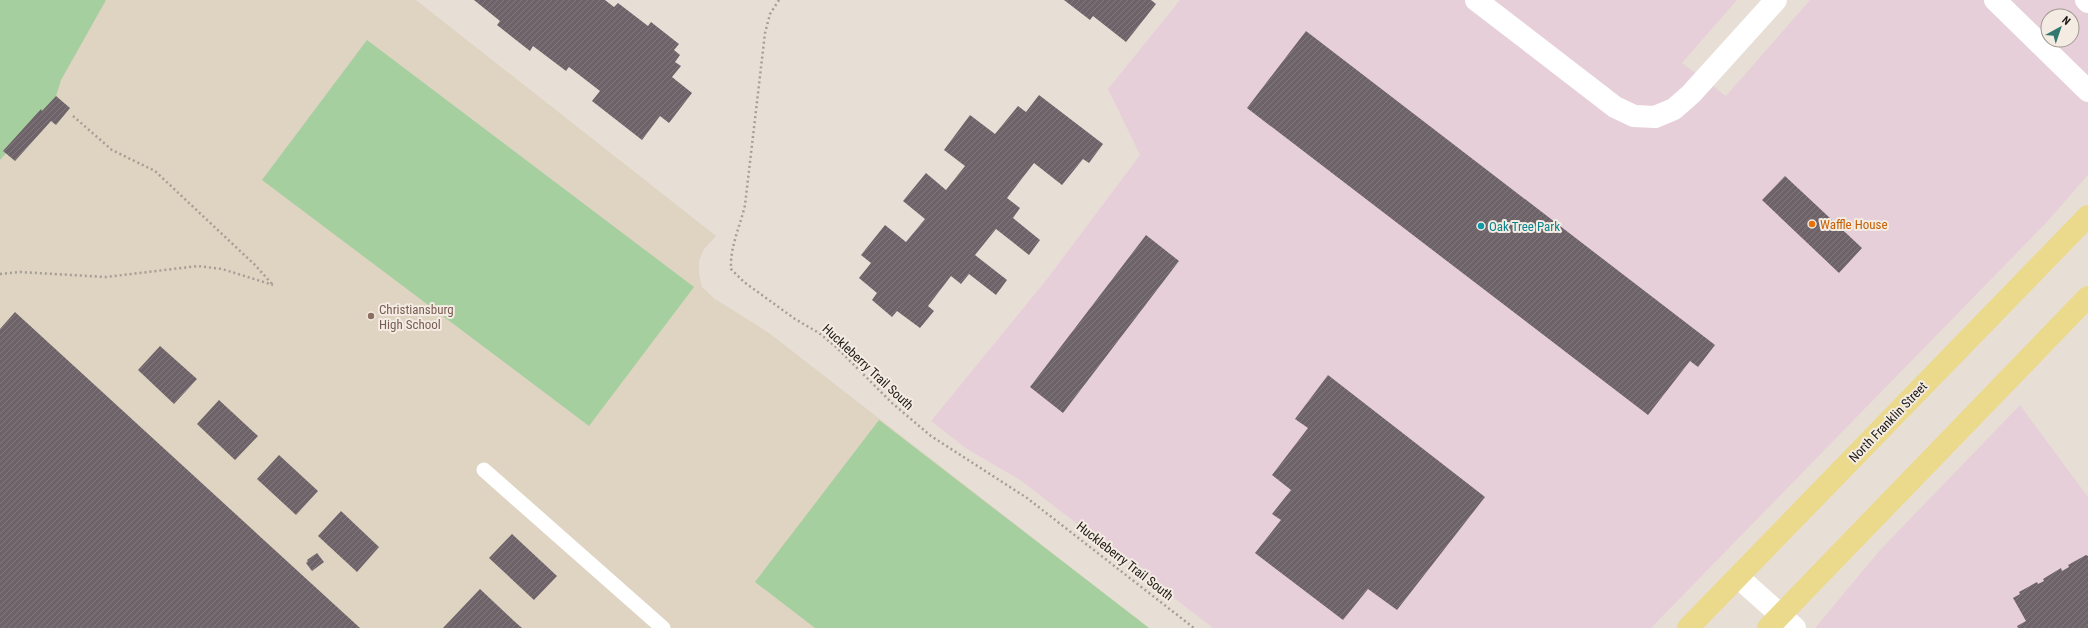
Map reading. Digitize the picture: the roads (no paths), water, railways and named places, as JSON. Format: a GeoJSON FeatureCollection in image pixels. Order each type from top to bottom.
{"type":"FeatureCollection","features":[{"type":"Feature","properties":{"kind":"main road","name":"North Franklin Street"},"geometry":{"type":"LineString","coordinates":[[1688,628],[2088,216]]}},
{"type":"Feature","properties":{"kind":"main road"},"geometry":{"type":"LineString","coordinates":[[1781,624],[2088,297]]}},
{"type":"Feature","properties":{"kind":"street"},"geometry":{"type":"LineString","coordinates":[[1476,0],[1615,107],[1634,116],[1655,117],[1674,109],[1692,94],[1776,0]]}},
{"type":"Feature","properties":{"kind":"street"},"geometry":{"type":"LineString","coordinates":[[1995,0],[2088,91]]}},
{"type":"Feature","properties":{"kind":"street"},"geometry":{"type":"LineString","coordinates":[[1738,577],[1781,624]]}},
{"type":"Feature","properties":{"kind":"lane"},"geometry":{"type":"LineString","coordinates":[[484,470],[663,628]]}},
{"type":"Feature","properties":{"kind":"place","name":"Waffle House"},"geometry":{"type":"Point","coordinates":[1812,224]}},
{"type":"Feature","properties":{"kind":"place","name":"Oak Tree Park"},"geometry":{"type":"Point","coordinates":[1481,226]}},
{"type":"Feature","properties":{"kind":"place","name":"Christiansburg High School"},"geometry":{"type":"Point","coordinates":[371,316]}}]}
